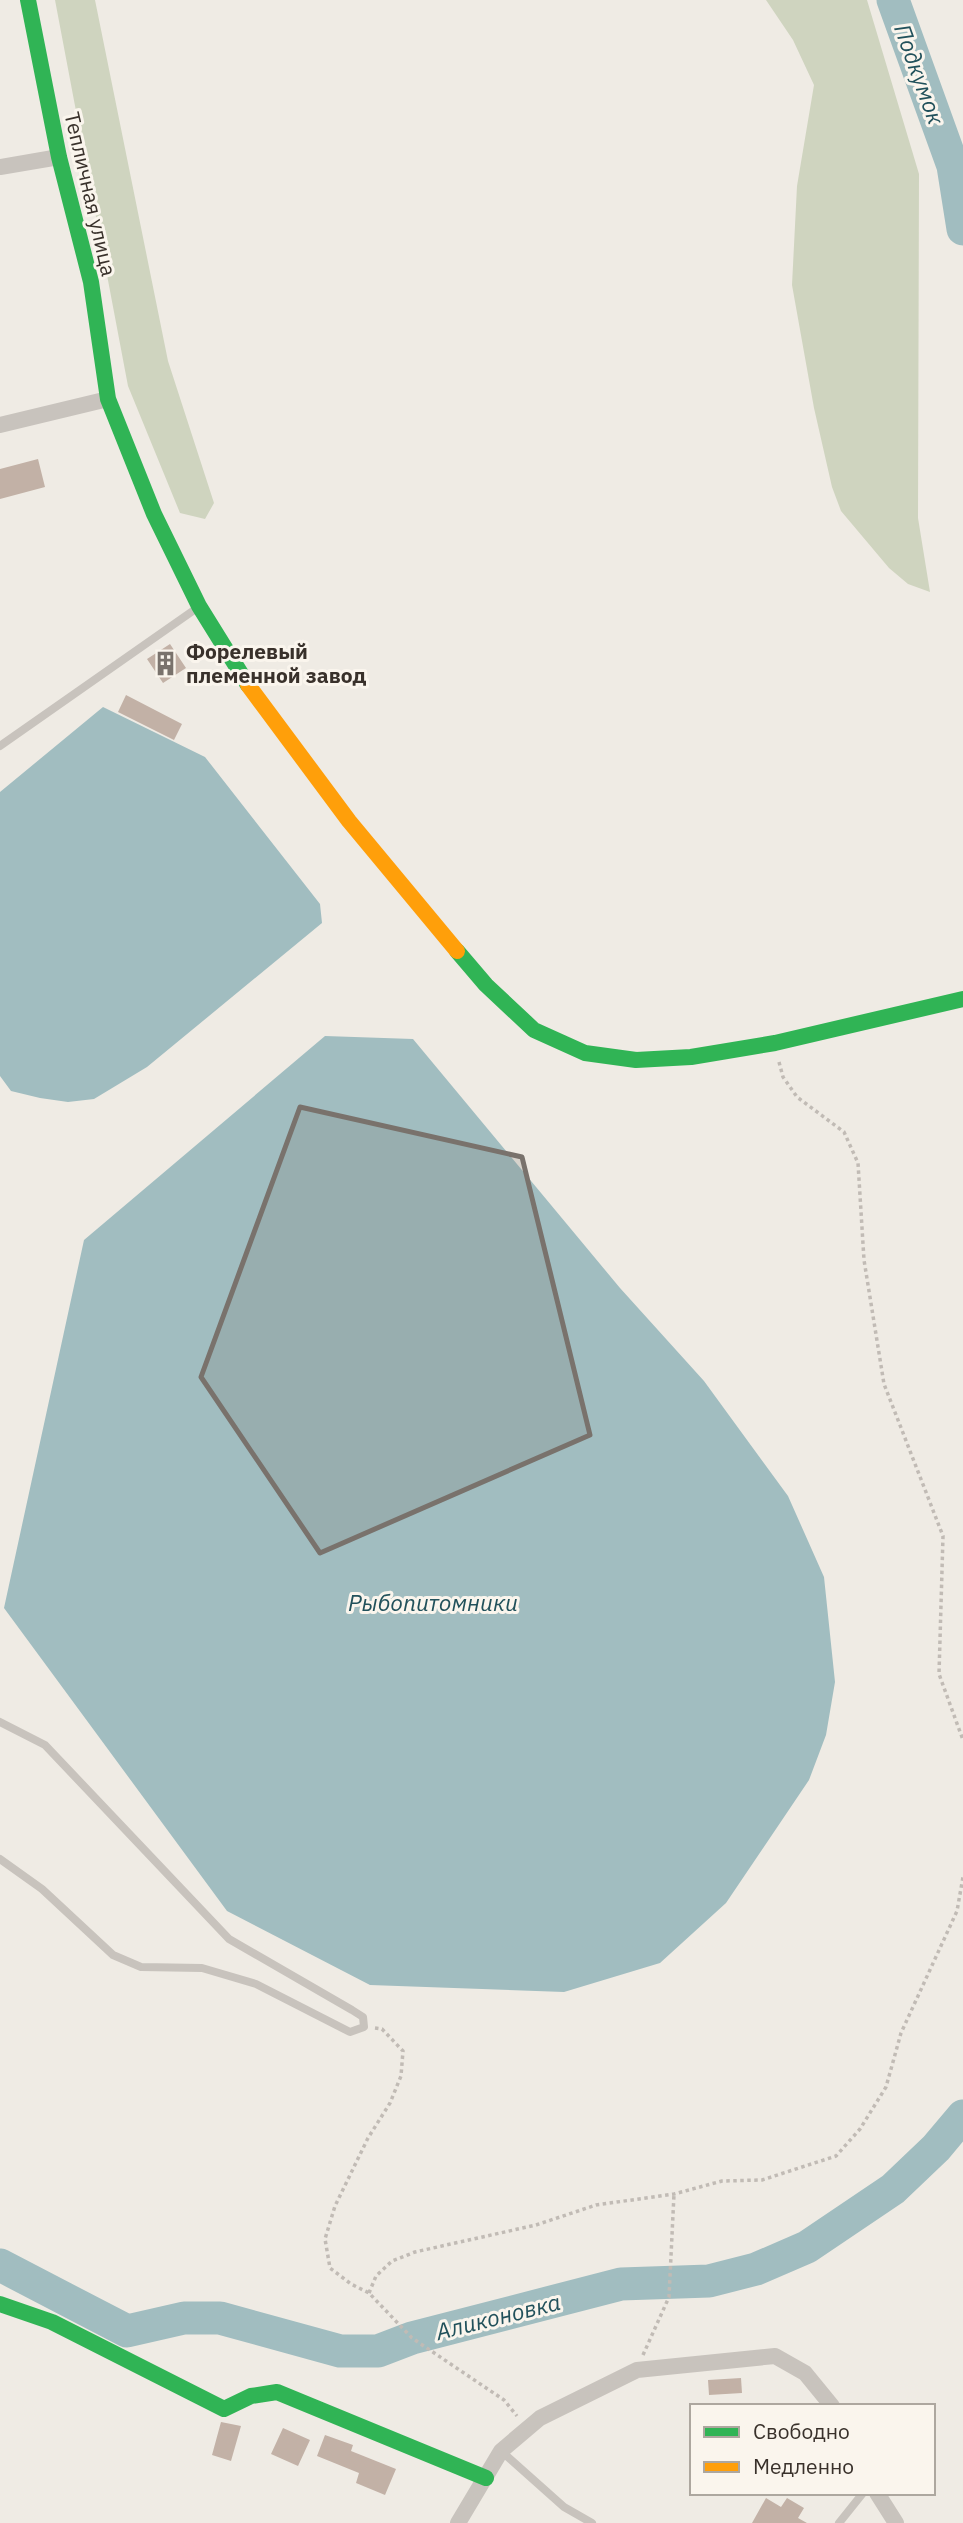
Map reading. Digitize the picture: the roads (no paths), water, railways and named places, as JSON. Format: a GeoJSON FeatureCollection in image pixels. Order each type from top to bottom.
{"type":"FeatureCollection","features":[{"type":"Feature","properties":{"kind":"street","name":"Тепличная улица"},"geometry":{"type":"LineString","coordinates":[[28,0],[59,157],[91,282],[108,399],[155,514],[199,606],[250,690],[349,821],[486,985],[534,1030],[584,1053],[636,1059],[691,1057],[775,1043],[963,999]]}},
{"type":"Feature","properties":{"kind":"street"},"geometry":{"type":"LineString","coordinates":[[0,167],[59,157]]}},
{"type":"Feature","properties":{"kind":"street"},"geometry":{"type":"LineString","coordinates":[[0,425],[108,399]]}},
{"type":"Feature","properties":{"kind":"street"},"geometry":{"type":"LineString","coordinates":[[0,2304],[52,2322],[224,2409],[250,2396],[277,2392],[486,2478]]}},
{"type":"Feature","properties":{"kind":"street"},"geometry":{"type":"LineString","coordinates":[[458,2523],[501,2451],[540,2418],[636,2371],[775,2356],[805,2373],[830,2404]]}},
{"type":"Feature","properties":{"kind":"street"},"geometry":{"type":"LineString","coordinates":[[878,2495],[897,2523]]}},
{"type":"Feature","properties":{"kind":"lane"},"geometry":{"type":"LineString","coordinates":[[0,746],[199,606]]}},
{"type":"Feature","properties":{"kind":"lane"},"geometry":{"type":"LineString","coordinates":[[0,1722],[45,1745],[229,1939],[363,2017],[364,2027],[350,2032],[256,1984],[202,1968],[141,1966],[113,1955],[42,1889],[0,1859]]}},
{"type":"Feature","properties":{"kind":"lane"},"geometry":{"type":"LineString","coordinates":[[501,2451],[564,2507],[592,2523]]}},
{"type":"Feature","properties":{"kind":"lane"},"geometry":{"type":"LineString","coordinates":[[839,2523],[861,2495]]}},
{"type":"Feature","properties":{"kind":"water"},"geometry":{"type":"Polygon","coordinates":[[[103,707],[205,757],[320,904],[322,923],[147,1067],[94,1099],[68,1102],[11,1091],[0,1076],[0,792],[103,707]]]}},
{"type":"Feature","properties":{"kind":"water","name":"Рыбопитомники"},"geometry":{"type":"Polygon","coordinates":[[[325,1036],[413,1039],[620,1288],[704,1381],[788,1496],[824,1577],[835,1682],[826,1735],[809,1780],[726,1903],[660,1963],[564,1992],[370,1985],[227,1911],[4,1608],[84,1240],[325,1036]]]}},
{"type":"Feature","properties":{"kind":"waterway","name":"Подкумок"},"geometry":{"type":"LineString","coordinates":[[893,0],[953,166],[963,229]]}},
{"type":"Feature","properties":{"kind":"waterway","name":"Аликоновка"},"geometry":{"type":"LineString","coordinates":[[0,2265],[127,2331],[184,2318],[220,2318],[340,2351],[378,2351],[412,2338],[621,2284],[709,2281],[756,2269],[807,2247],[893,2189],[936,2148],[963,2116]]}},
{"type":"Feature","properties":{"kind":"place","name":"Форелевый племенной завод"},"geometry":{"type":"Point","coordinates":[166,663]}}]}
